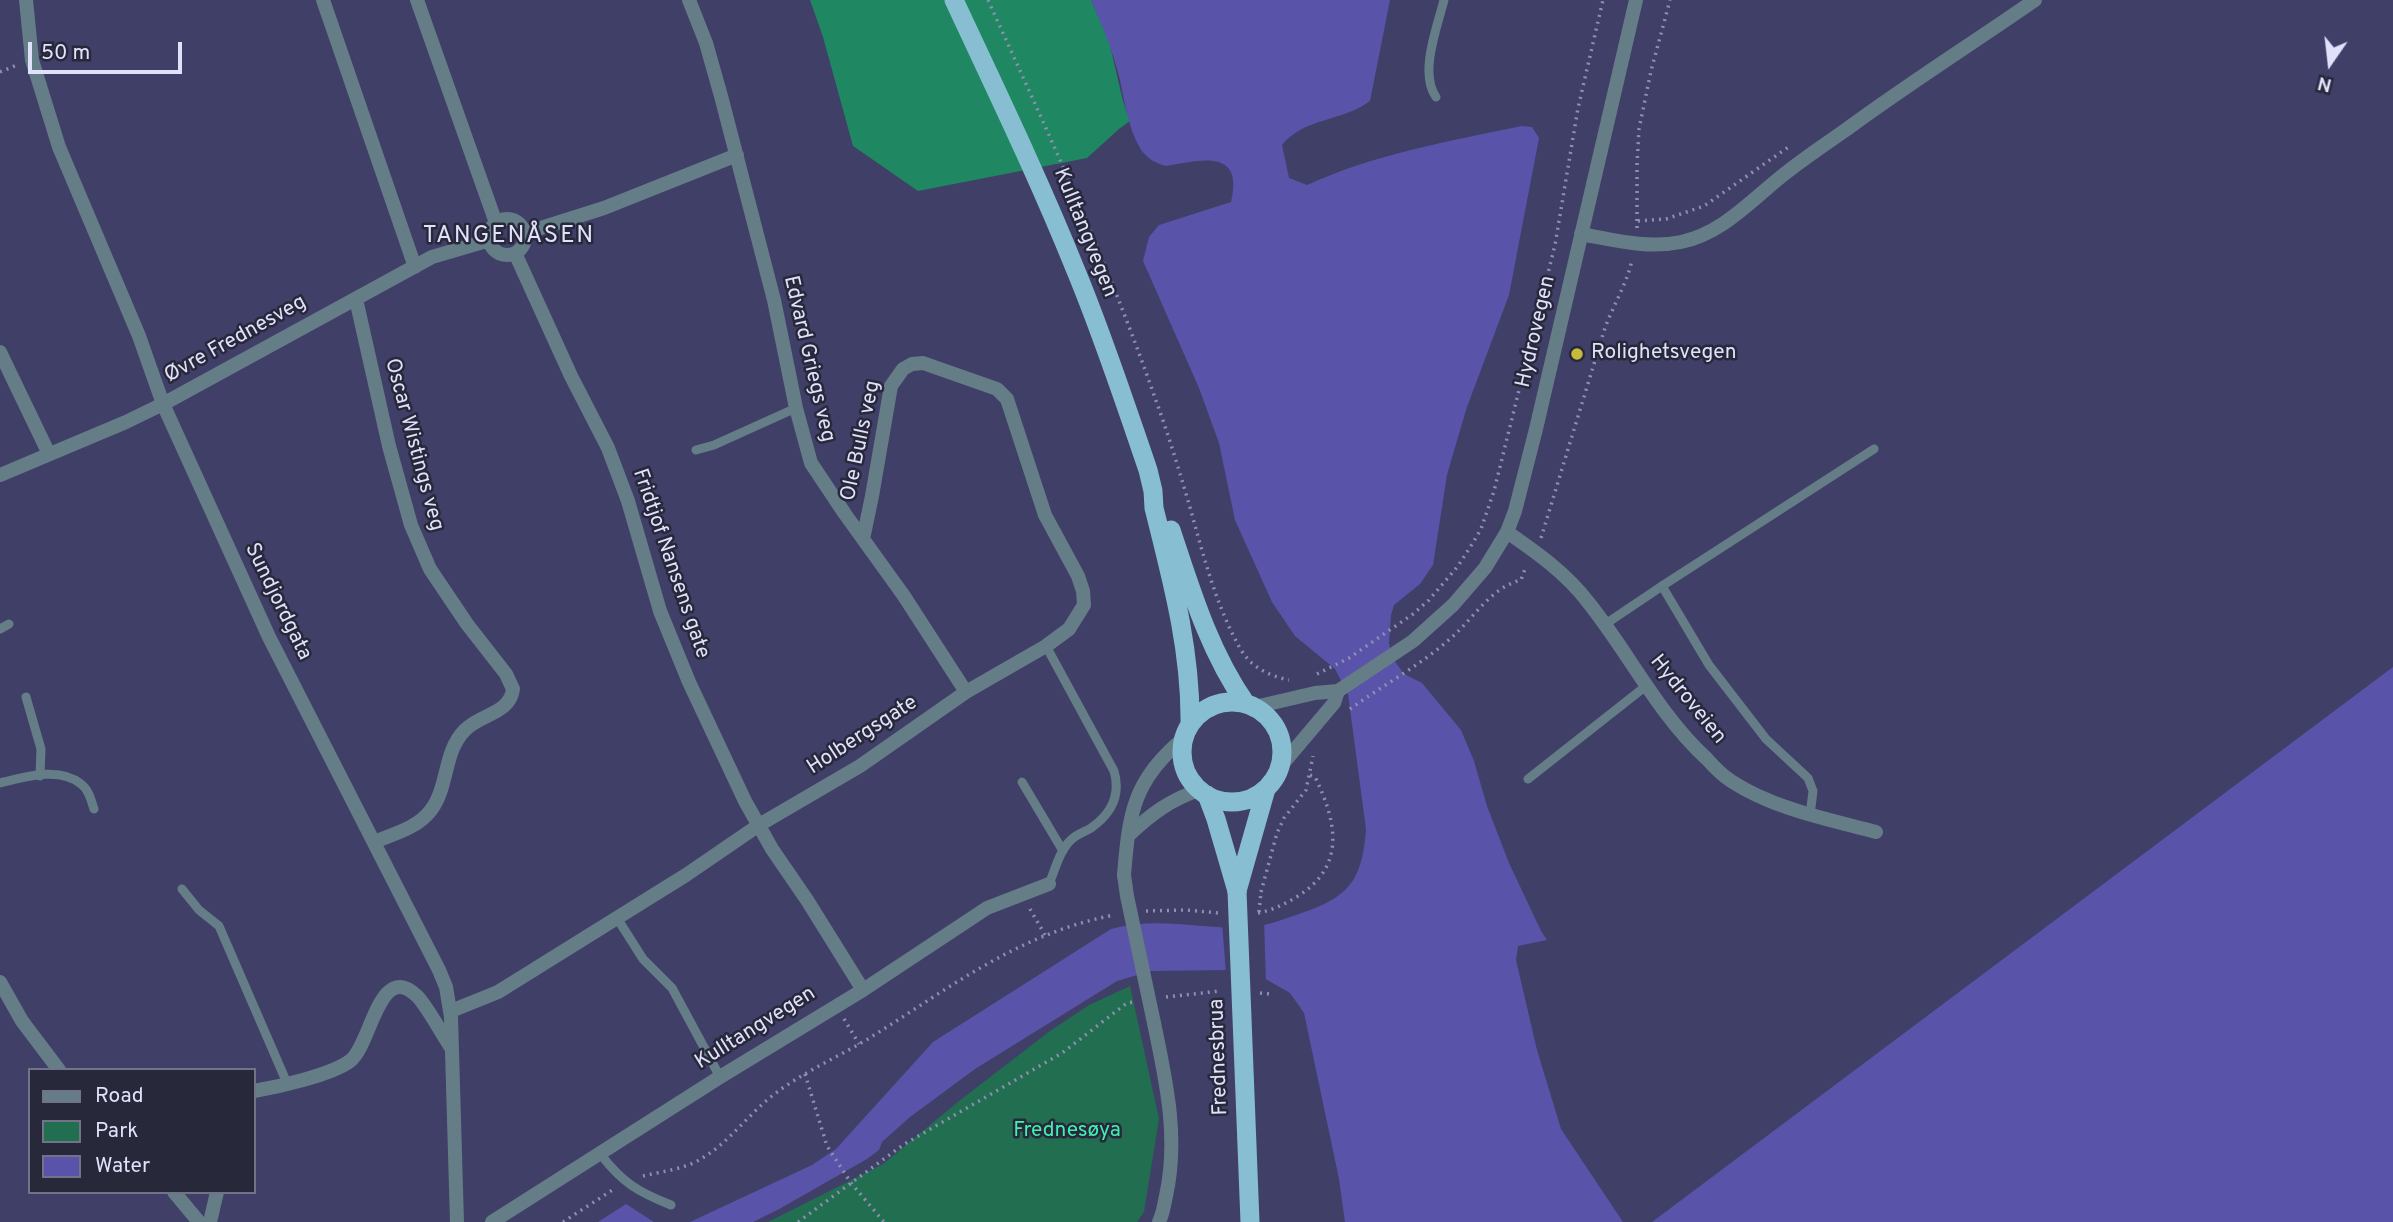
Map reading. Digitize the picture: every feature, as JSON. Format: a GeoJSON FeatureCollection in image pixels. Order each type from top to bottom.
{"type":"FeatureCollection","features":[{"type":"Feature","properties":{"kind":"highway","name":"Kulltangvegen"},"geometry":{"type":"LineString","coordinates":[[954,0],[1030,161],[1076,271],[1104,344],[1153,491],[1154,508],[1185,640],[1190,691],[1186,732]]}},
{"type":"Feature","properties":{"kind":"highway","name":"Kulltangvegen"},"geometry":{"type":"LineString","coordinates":[[1153,491],[1164,505],[1208,637],[1227,677],[1251,705]]}},
{"type":"Feature","properties":{"kind":"highway"},"geometry":{"type":"LineString","coordinates":[[1230,701],[1251,705],[1267,715],[1278,733],[1282,754],[1280,767],[1266,789],[1237,891],[1216,819],[1203,793],[1189,779],[1181,753],[1186,732],[1200,712],[1230,701]]}},
{"type":"Feature","properties":{"kind":"highway"},"geometry":{"type":"LineString","coordinates":[[1203,793],[1222,801],[1238,802],[1266,789]]}},
{"type":"Feature","properties":{"kind":"highway","name":"Frednesbrua"},"geometry":{"type":"LineString","coordinates":[[1237,891],[1250,1222]]}},
{"type":"Feature","properties":{"kind":"street","name":"Sundjordgata"},"geometry":{"type":"LineString","coordinates":[[26,0],[32,60],[59,147],[139,335],[163,404],[202,495],[269,637],[446,986],[451,1011],[457,1222]]}},
{"type":"Feature","properties":{"kind":"street"},"geometry":{"type":"LineString","coordinates":[[323,0],[415,267]]}},
{"type":"Feature","properties":{"kind":"street"},"geometry":{"type":"LineString","coordinates":[[417,0],[496,223]]}},
{"type":"Feature","properties":{"kind":"street","name":"Edvard Griegs veg"},"geometry":{"type":"LineString","coordinates":[[689,0],[706,43],[737,155],[774,300],[796,408],[811,463],[904,596],[965,692]]}},
{"type":"Feature","properties":{"kind":"street","name":"Hydrovegen"},"geometry":{"type":"LineString","coordinates":[[1338,691],[1413,641],[1453,604],[1485,568],[1507,533],[1536,429],[1636,0]]}},
{"type":"Feature","properties":{"kind":"street"},"geometry":{"type":"LineString","coordinates":[[1581,234],[1660,245],[1682,242],[1706,234],[1724,224],[1787,172],[1849,127],[2035,0]]}},
{"type":"Feature","properties":{"kind":"street"},"geometry":{"type":"LineString","coordinates":[[525,233],[604,208],[737,155]]}},
{"type":"Feature","properties":{"kind":"street"},"geometry":{"type":"LineString","coordinates":[[504,219],[521,225],[525,233],[522,248],[508,255],[493,248],[489,234],[496,223],[504,219]]}},
{"type":"Feature","properties":{"kind":"street","name":"Øvre Frednesveg"},"geometry":{"type":"LineString","coordinates":[[0,475],[163,404],[450,250],[490,240]]}},
{"type":"Feature","properties":{"kind":"street","name":"Fridtjof Nansens gate"},"geometry":{"type":"LineString","coordinates":[[515,253],[571,376],[608,448],[628,501],[671,642],[745,801],[772,849],[863,990]]}},
{"type":"Feature","properties":{"kind":"street","name":"Oscar Wistings veg"},"geometry":{"type":"LineString","coordinates":[[356,299],[400,492],[421,550],[445,592],[506,674],[513,689],[510,701],[505,706],[472,724],[461,735],[448,760],[432,809],[411,827],[374,842]]}},
{"type":"Feature","properties":{"kind":"street"},"geometry":{"type":"LineString","coordinates":[[0,352],[49,454]]}},
{"type":"Feature","properties":{"kind":"street","name":"Ole Bulls veg"},"geometry":{"type":"LineString","coordinates":[[863,539],[891,386],[896,377],[912,364],[922,363],[997,389]]}},
{"type":"Feature","properties":{"kind":"street","name":"Holbergsgate"},"geometry":{"type":"LineString","coordinates":[[451,1011],[498,992],[686,875],[759,825],[860,766],[965,692],[1046,646],[1069,629],[1084,605],[1079,576],[1045,515],[1007,399],[997,389]]}},
{"type":"Feature","properties":{"kind":"street","name":"Hydroveien"},"geometry":{"type":"LineString","coordinates":[[1507,533],[1546,559],[1588,601],[1689,743],[1728,780],[1756,795],[1810,815],[1876,832]]}},
{"type":"Feature","properties":{"kind":"street"},"geometry":{"type":"LineString","coordinates":[[1251,705],[1338,691],[1334,703],[1280,767]]}},
{"type":"Feature","properties":{"kind":"street"},"geometry":{"type":"LineString","coordinates":[[1163,1220],[1171,1175],[1170,1101],[1126,896],[1124,875],[1128,836],[1142,785],[1164,755],[1186,732]]}},
{"type":"Feature","properties":{"kind":"street"},"geometry":{"type":"LineString","coordinates":[[1128,836],[1158,809],[1176,798],[1203,793]]}},
{"type":"Feature","properties":{"kind":"street","name":"Kulltangvegen"},"geometry":{"type":"LineString","coordinates":[[492,1222],[863,990],[987,908],[1049,884]]}},
{"type":"Feature","properties":{"kind":"street"},"geometry":{"type":"LineString","coordinates":[[0,982],[22,1021],[57,1068]]}},
{"type":"Feature","properties":{"kind":"street"},"geometry":{"type":"LineString","coordinates":[[256,1091],[349,1062],[358,1054],[363,1044],[379,1002],[391,989],[400,987],[409,990],[422,1002],[452,1049]]}},
{"type":"Feature","properties":{"kind":"street"},"geometry":{"type":"LineString","coordinates":[[176,1194],[200,1222]]}},
{"type":"Feature","properties":{"kind":"street"},"geometry":{"type":"LineString","coordinates":[[210,1222],[217,1194]]}},
{"type":"Feature","properties":{"kind":"lane"},"geometry":{"type":"LineString","coordinates":[[1436,97],[1431,90],[1427,74],[1444,0]]}},
{"type":"Feature","properties":{"kind":"lane"},"geometry":{"type":"LineString","coordinates":[[696,450],[714,445],[796,408]]}},
{"type":"Feature","properties":{"kind":"lane"},"geometry":{"type":"LineString","coordinates":[[1604,625],[1874,449]]}},
{"type":"Feature","properties":{"kind":"lane"},"geometry":{"type":"LineString","coordinates":[[1662,586],[1709,665],[1766,739],[1808,778],[1813,791],[1810,815]]}},
{"type":"Feature","properties":{"kind":"lane"},"geometry":{"type":"LineString","coordinates":[[1046,646],[1114,771],[1117,787],[1109,813],[1071,840],[1063,851],[1049,884]]}},
{"type":"Feature","properties":{"kind":"lane"},"geometry":{"type":"LineString","coordinates":[[1528,779],[1646,686]]}},
{"type":"Feature","properties":{"kind":"lane"},"geometry":{"type":"LineString","coordinates":[[26,697],[41,749],[40,776]]}},
{"type":"Feature","properties":{"kind":"lane"},"geometry":{"type":"LineString","coordinates":[[0,783],[59,774],[81,783],[94,809]]}},
{"type":"Feature","properties":{"kind":"lane"},"geometry":{"type":"LineString","coordinates":[[1022,782],[1063,851]]}},
{"type":"Feature","properties":{"kind":"lane"},"geometry":{"type":"LineString","coordinates":[[182,889],[199,910],[219,926],[287,1083]]}},
{"type":"Feature","properties":{"kind":"lane"},"geometry":{"type":"LineString","coordinates":[[617,918],[643,959],[672,988],[720,1077]]}},
{"type":"Feature","properties":{"kind":"lane"},"geometry":{"type":"LineString","coordinates":[[601,1155],[626,1184],[641,1194],[671,1205]]}},
{"type":"Feature","properties":{"kind":"path"},"geometry":{"type":"LineString","coordinates":[[988,0],[1068,177],[1129,330],[1154,396],[1207,569],[1228,624],[1243,653],[1258,668],[1295,681]]}},
{"type":"Feature","properties":{"kind":"path"},"geometry":{"type":"LineString","coordinates":[[1315,675],[1349,658],[1429,600],[1458,566],[1481,529],[1490,504],[1555,245],[1578,108],[1603,0]]}},
{"type":"Feature","properties":{"kind":"path"},"geometry":{"type":"LineString","coordinates":[[1347,712],[1452,637],[1490,597],[1509,584],[1521,580],[1543,533],[1612,306],[1630,270],[1638,221],[1639,129],[1670,0]]}},
{"type":"Feature","properties":{"kind":"path"},"geometry":{"type":"LineString","coordinates":[[1638,221],[1666,219],[1704,206],[1792,144]]}},
{"type":"Feature","properties":{"kind":"path"},"geometry":{"type":"LineString","coordinates":[[1261,892],[1277,833],[1284,818],[1306,790],[1313,755],[1318,747]]}},
{"type":"Feature","properties":{"kind":"path"},"geometry":{"type":"LineString","coordinates":[[1022,895],[1045,935]]}},
{"type":"Feature","properties":{"kind":"path"},"geometry":{"type":"LineString","coordinates":[[563,1222],[638,1177],[690,1165],[704,1158],[772,1096],[805,1074],[859,1044],[972,971],[1045,935],[1084,921]]}},
{"type":"Feature","properties":{"kind":"path"},"geometry":{"type":"LineString","coordinates":[[1166,996],[1225,990]]}},
{"type":"Feature","properties":{"kind":"path"},"geometry":{"type":"LineString","coordinates":[[1248,992],[1271,994]]}},
{"type":"Feature","properties":{"kind":"path"},"geometry":{"type":"LineString","coordinates":[[798,1222],[925,1131],[1062,1053],[1127,1003],[1140,1001]]}},
{"type":"Feature","properties":{"kind":"path"},"geometry":{"type":"LineString","coordinates":[[836,1006],[859,1044]]}},
{"type":"Feature","properties":{"kind":"path"},"geometry":{"type":"LineString","coordinates":[[805,1074],[827,1146],[851,1183],[884,1222]]}},
{"type":"Feature","properties":{"kind":"green space"},"geometry":{"type":"Polygon","coordinates":[[[810,0],[1091,0],[1108,37],[1130,121],[1087,158],[918,191],[853,146],[810,0]]]}},
{"type":"Feature","properties":{"kind":"green space","name":"Frednesøya"},"geometry":{"type":"Polygon","coordinates":[[[1130,986],[1159,1119],[1144,1212],[1137,1222],[768,1222],[883,1164],[1050,1031],[1089,1005],[1130,986]]]}},
{"type":"Feature","properties":{"kind":"water"},"geometry":{"type":"Polygon","coordinates":[[[1091,0],[1390,0],[1370,101],[1348,113],[1312,124],[1291,136],[1282,145],[1289,178],[1307,185],[1386,157],[1522,126],[1532,127],[1539,138],[1509,295],[1467,407],[1447,475],[1433,565],[1420,584],[1394,605],[1389,643],[1393,659],[1404,674],[1422,683],[1461,730],[1509,863],[1547,940],[1518,946],[1516,960],[1537,1050],[1561,1129],[1623,1222],[1345,1222],[1339,1179],[1304,1013],[1290,993],[1262,977],[1234,970],[1151,971],[1117,981],[975,1069],[910,1117],[867,1159],[781,1208],[753,1222],[690,1222],[812,1165],[836,1149],[933,1042],[1111,929],[1145,924],[1229,928],[1264,925],[1311,910],[1338,896],[1348,888],[1360,864],[1366,829],[1348,694],[1335,669],[1295,636],[1272,602],[1235,520],[1219,443],[1199,388],[1143,261],[1149,237],[1159,225],[1231,202],[1231,173],[1225,165],[1217,162],[1166,166],[1151,160],[1142,151],[1129,122],[1113,56],[1091,0]]]}},
{"type":"Feature","properties":{"kind":"water"},"geometry":{"type":"Polygon","coordinates":[[[2393,667],[2393,1222],[1652,1222],[2393,667]]]}},
{"type":"Feature","properties":{"kind":"water"},"geometry":{"type":"Polygon","coordinates":[[[626,1204],[654,1222],[598,1222],[626,1204]]]}},
{"type":"Feature","properties":{"kind":"pier"},"geometry":{"type":"Polygon","coordinates":[[[1264,920],[1266,983],[1226,974],[1222,922],[1247,924],[1264,920]]]}},
{"type":"Feature","properties":{"kind":"place","name":"Rolighetsvegen"},"geometry":{"type":"Point","coordinates":[1577,354]}},
{"type":"Feature","properties":{"kind":"district","name":"TANGENÅSEN"},"geometry":{"type":"Point","coordinates":[509,237]}}]}
